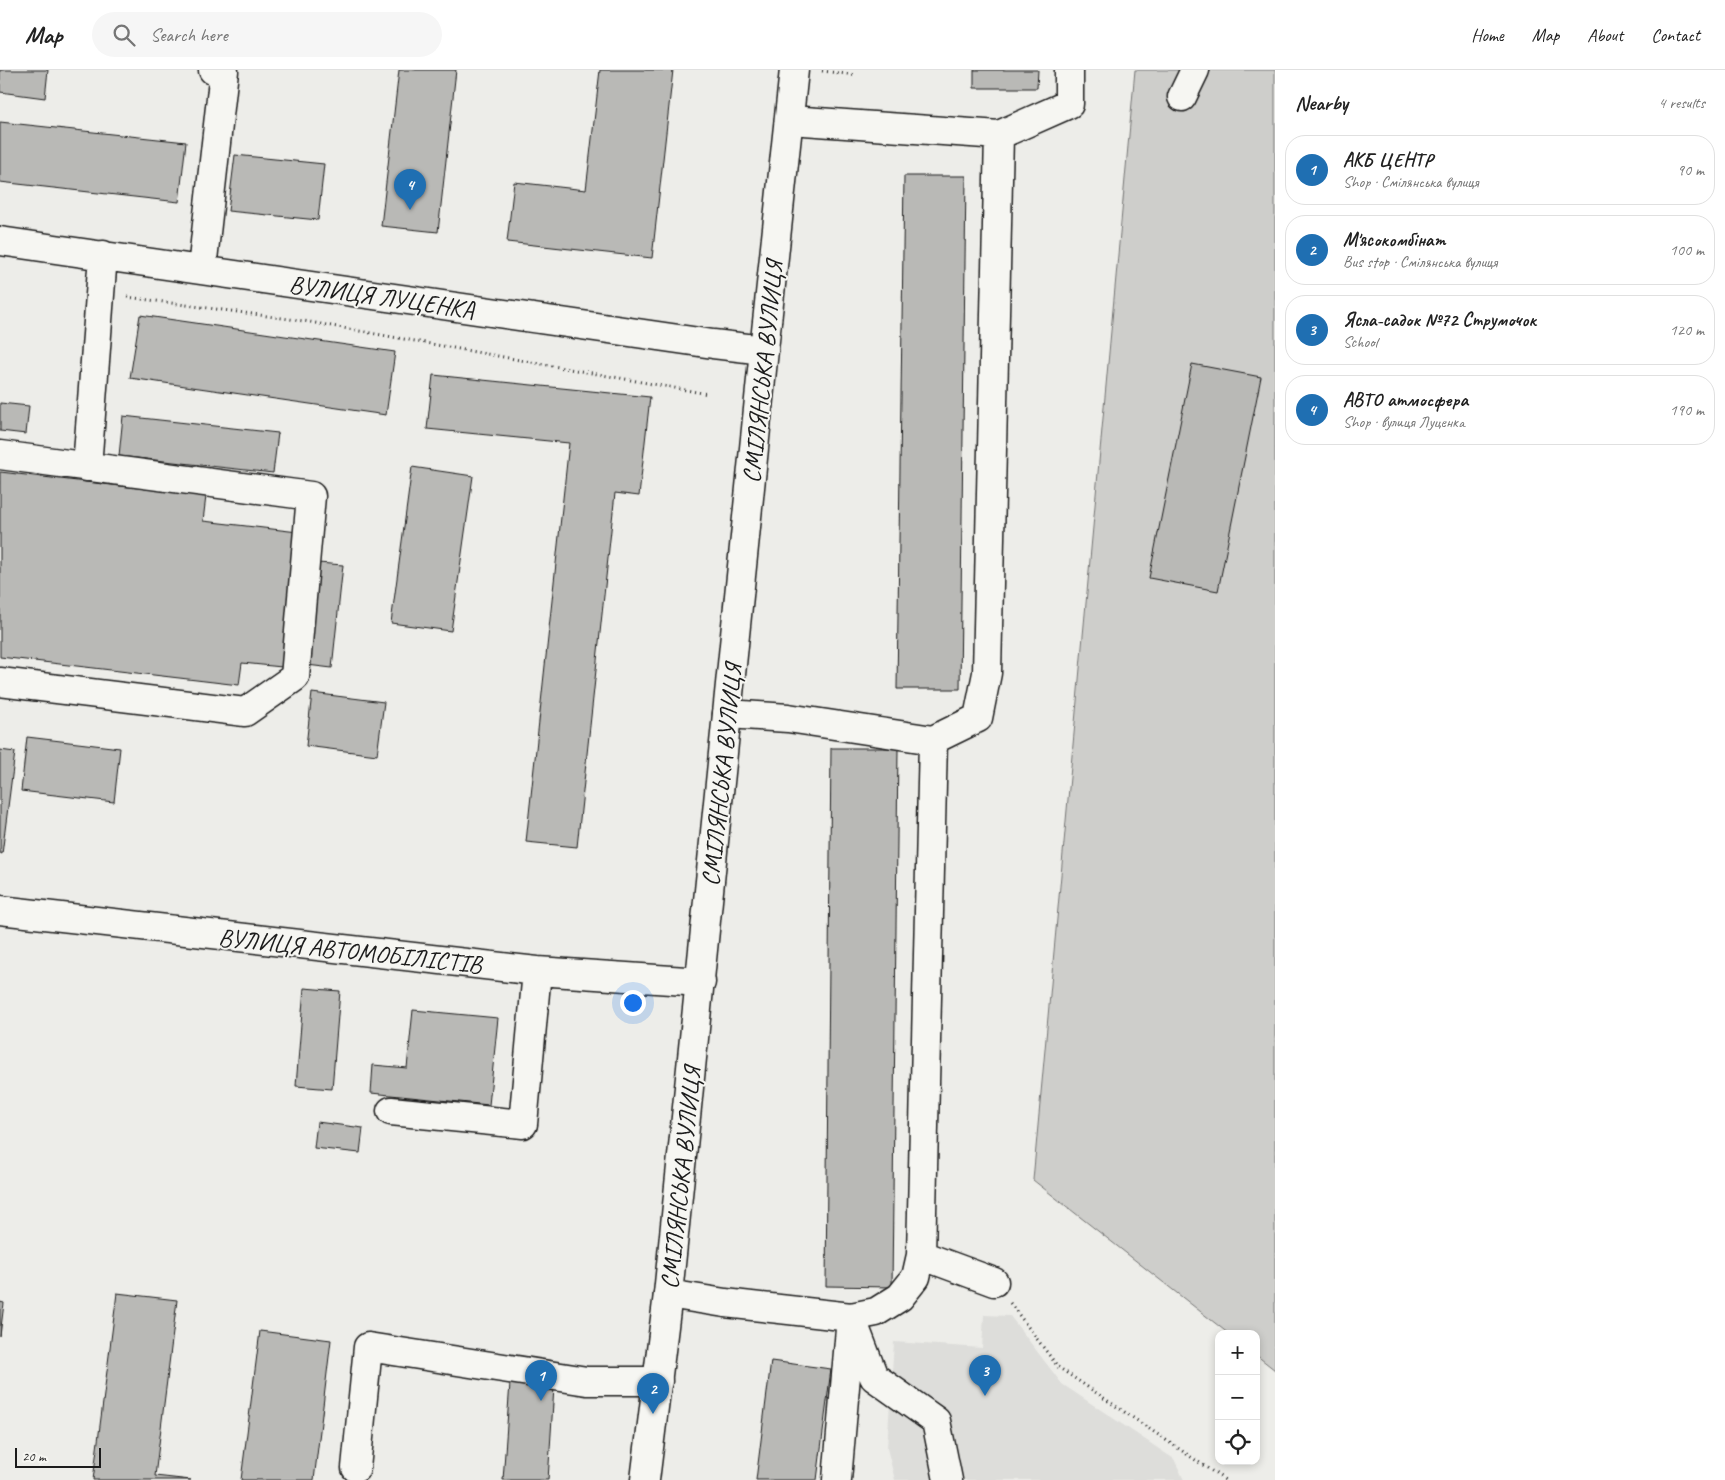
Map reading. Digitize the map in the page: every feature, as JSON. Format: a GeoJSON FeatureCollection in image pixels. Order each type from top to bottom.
{"type":"FeatureCollection","features":[{"type":"Feature","properties":{"kind":"street"},"geometry":{"type":"LineString","coordinates":[[202,269],[224,71],[214,70]]}},
{"type":"Feature","properties":{"kind":"street","name":"СМІЛЯНСЬКА ВУЛИЦЯ"},"geometry":{"type":"LineString","coordinates":[[645,1480],[668,1294],[701,982],[794,70]]}},
{"type":"Feature","properties":{"kind":"street"},"geometry":{"type":"LineString","coordinates":[[790,120],[999,135],[1069,104],[1069,70]]}},
{"type":"Feature","properties":{"kind":"street"},"geometry":{"type":"LineString","coordinates":[[1182,97],[1195,70]]}},
{"type":"Feature","properties":{"kind":"street"},"geometry":{"type":"LineString","coordinates":[[727,714],[788,718],[932,740],[978,718],[987,673],[999,135]]}},
{"type":"Feature","properties":{"kind":"street","name":"ВУЛИЦЯ ЛУЦЕНКА"},"geometry":{"type":"LineString","coordinates":[[0,241],[764,350]]}},
{"type":"Feature","properties":{"kind":"street"},"geometry":{"type":"LineString","coordinates":[[87,467],[104,255]]}},
{"type":"Feature","properties":{"kind":"street"},"geometry":{"type":"LineString","coordinates":[[0,455],[310,496],[296,678],[245,712],[0,682]]}},
{"type":"Feature","properties":{"kind":"street"},"geometry":{"type":"LineString","coordinates":[[668,1294],[725,1303],[851,1317],[876,1312],[900,1298],[916,1277],[921,1255],[932,740]]}},
{"type":"Feature","properties":{"kind":"street","name":"ВУЛИЦЯ АВТОМОБІЛІСТІВ"},"geometry":{"type":"LineString","coordinates":[[0,910],[538,971],[701,982]]}},
{"type":"Feature","properties":{"kind":"street"},"geometry":{"type":"LineString","coordinates":[[391,1111],[523,1124],[538,971]]}},
{"type":"Feature","properties":{"kind":"street"},"geometry":{"type":"LineString","coordinates":[[921,1255],[994,1282]]}},
{"type":"Feature","properties":{"kind":"street"},"geometry":{"type":"LineString","coordinates":[[837,1480],[851,1317]]}},
{"type":"Feature","properties":{"kind":"street"},"geometry":{"type":"LineString","coordinates":[[851,1317],[874,1377],[936,1421],[948,1480]]}},
{"type":"Feature","properties":{"kind":"street"},"geometry":{"type":"LineString","coordinates":[[356,1468],[368,1347],[587,1381],[658,1380]]}},
{"type":"Feature","properties":{"kind":"path"},"geometry":{"type":"LineString","coordinates":[[821,71],[855,74]]}},
{"type":"Feature","properties":{"kind":"path"},"geometry":{"type":"LineString","coordinates":[[100,293],[304,321],[708,394]]}},
{"type":"Feature","properties":{"kind":"path"},"geometry":{"type":"LineString","coordinates":[[994,1282],[1058,1367],[1225,1480]]}},
{"type":"Feature","properties":{"kind":"shaded area"},"geometry":{"type":"Polygon","coordinates":[[[1135,70],[1275,70],[1275,1370],[1260,1358],[1260,1330],[1224,1330],[1033,1180],[1135,70]]]}},
{"type":"Feature","properties":{"kind":"shaded area"},"geometry":{"type":"Polygon","coordinates":[[[984,1315],[1010,1316],[1062,1384],[1174,1459],[1184,1480],[895,1480],[887,1448],[894,1342],[982,1348],[984,1315]]]}},
{"type":"Feature","properties":{"kind":"building"},"geometry":{"type":"Polygon","coordinates":[[[0,70],[48,70],[45,98],[0,92],[0,70]]]}},
{"type":"Feature","properties":{"kind":"building"},"geometry":{"type":"Polygon","coordinates":[[[399,70],[456,70],[438,232],[381,226],[399,70]]]}},
{"type":"Feature","properties":{"kind":"building"},"geometry":{"type":"Polygon","coordinates":[[[600,70],[673,70],[652,258],[507,242],[514,182],[586,190],[600,70]]]}},
{"type":"Feature","properties":{"kind":"building"},"geometry":{"type":"Polygon","coordinates":[[[974,70],[1038,70],[1037,88],[974,88],[974,70]]]}},
{"type":"Feature","properties":{"kind":"building"},"geometry":{"type":"Polygon","coordinates":[[[0,122],[186,142],[179,202],[0,182],[0,122]]]}},
{"type":"Feature","properties":{"kind":"building"},"geometry":{"type":"Polygon","coordinates":[[[235,155],[324,164],[318,220],[228,211],[235,155]]]}},
{"type":"Feature","properties":{"kind":"building"},"geometry":{"type":"Polygon","coordinates":[[[904,176],[966,176],[960,689],[897,689],[904,176]]]}},
{"type":"Feature","properties":{"kind":"building"},"geometry":{"type":"Polygon","coordinates":[[[140,315],[395,352],[386,415],[130,378],[140,315]]]}},
{"type":"Feature","properties":{"kind":"building"},"geometry":{"type":"Polygon","coordinates":[[[1192,364],[1261,377],[1218,591],[1149,578],[1192,364]]]}},
{"type":"Feature","properties":{"kind":"building"},"geometry":{"type":"Polygon","coordinates":[[[433,375],[650,397],[639,496],[615,493],[577,847],[526,842],[569,443],[427,429],[433,375]]]}},
{"type":"Feature","properties":{"kind":"building"},"geometry":{"type":"Polygon","coordinates":[[[0,403],[29,406],[26,434],[0,431],[0,403]]]}},
{"type":"Feature","properties":{"kind":"building"},"geometry":{"type":"Polygon","coordinates":[[[123,416],[278,433],[273,473],[119,456],[123,416]]]}},
{"type":"Feature","properties":{"kind":"building"},"geometry":{"type":"Polygon","coordinates":[[[412,467],[473,476],[451,631],[391,623],[412,467]]]}},
{"type":"Feature","properties":{"kind":"building"},"geometry":{"type":"Polygon","coordinates":[[[0,472],[206,496],[203,521],[298,532],[282,667],[242,663],[239,685],[0,657],[0,472]]]}},
{"type":"Feature","properties":{"kind":"building"},"geometry":{"type":"Polygon","coordinates":[[[318,563],[343,565],[332,668],[307,665],[318,563]]]}},
{"type":"Feature","properties":{"kind":"building"},"geometry":{"type":"Polygon","coordinates":[[[312,693],[384,702],[377,755],[306,746],[312,693]]]}},
{"type":"Feature","properties":{"kind":"building"},"geometry":{"type":"Polygon","coordinates":[[[27,737],[120,748],[114,802],[21,791],[27,737]]]}},
{"type":"Feature","properties":{"kind":"building"},"geometry":{"type":"Polygon","coordinates":[[[831,748],[898,748],[892,1287],[826,1286],[831,748]]]}},
{"type":"Feature","properties":{"kind":"building"},"geometry":{"type":"Polygon","coordinates":[[[0,750],[15,752],[2,854],[0,853],[0,750]]]}},
{"type":"Feature","properties":{"kind":"building"},"geometry":{"type":"Polygon","coordinates":[[[304,988],[340,991],[332,1089],[296,1086],[304,988]]]}},
{"type":"Feature","properties":{"kind":"building"},"geometry":{"type":"Polygon","coordinates":[[[413,1010],[498,1018],[489,1105],[371,1093],[373,1065],[407,1068],[413,1010]]]}},
{"type":"Feature","properties":{"kind":"building"},"geometry":{"type":"Polygon","coordinates":[[[317,1122],[363,1128],[360,1153],[314,1148],[317,1122]]]}},
{"type":"Feature","properties":{"kind":"building"},"geometry":{"type":"Polygon","coordinates":[[[117,1293],[177,1300],[155,1476],[191,1480],[93,1480],[117,1293]]]}},
{"type":"Feature","properties":{"kind":"building"},"geometry":{"type":"Polygon","coordinates":[[[0,1302],[4,1303],[0,1336],[0,1302]]]}},
{"type":"Feature","properties":{"kind":"building"},"geometry":{"type":"Polygon","coordinates":[[[260,1331],[331,1340],[314,1480],[241,1480],[260,1331]]]}},
{"type":"Feature","properties":{"kind":"building"},"geometry":{"type":"Polygon","coordinates":[[[771,1361],[831,1369],[817,1480],[756,1480],[771,1361]]]}},
{"type":"Feature","properties":{"kind":"building"},"geometry":{"type":"Polygon","coordinates":[[[510,1383],[554,1387],[548,1480],[503,1480],[510,1383]]]}},
{"type":"Feature","properties":{"kind":"place","name":"АВТО атмосфера"},"geometry":{"type":"Point","coordinates":[410,210]}},
{"type":"Feature","properties":{"kind":"place","name":"Ясла-садок №72 Струмочок"},"geometry":{"type":"Point","coordinates":[985,1396]}},
{"type":"Feature","properties":{"kind":"place","name":"АКБ ЦЕНТР"},"geometry":{"type":"Point","coordinates":[541,1401]}},
{"type":"Feature","properties":{"kind":"place","name":"М'ясокомбінат"},"geometry":{"type":"Point","coordinates":[653,1414]}}]}
